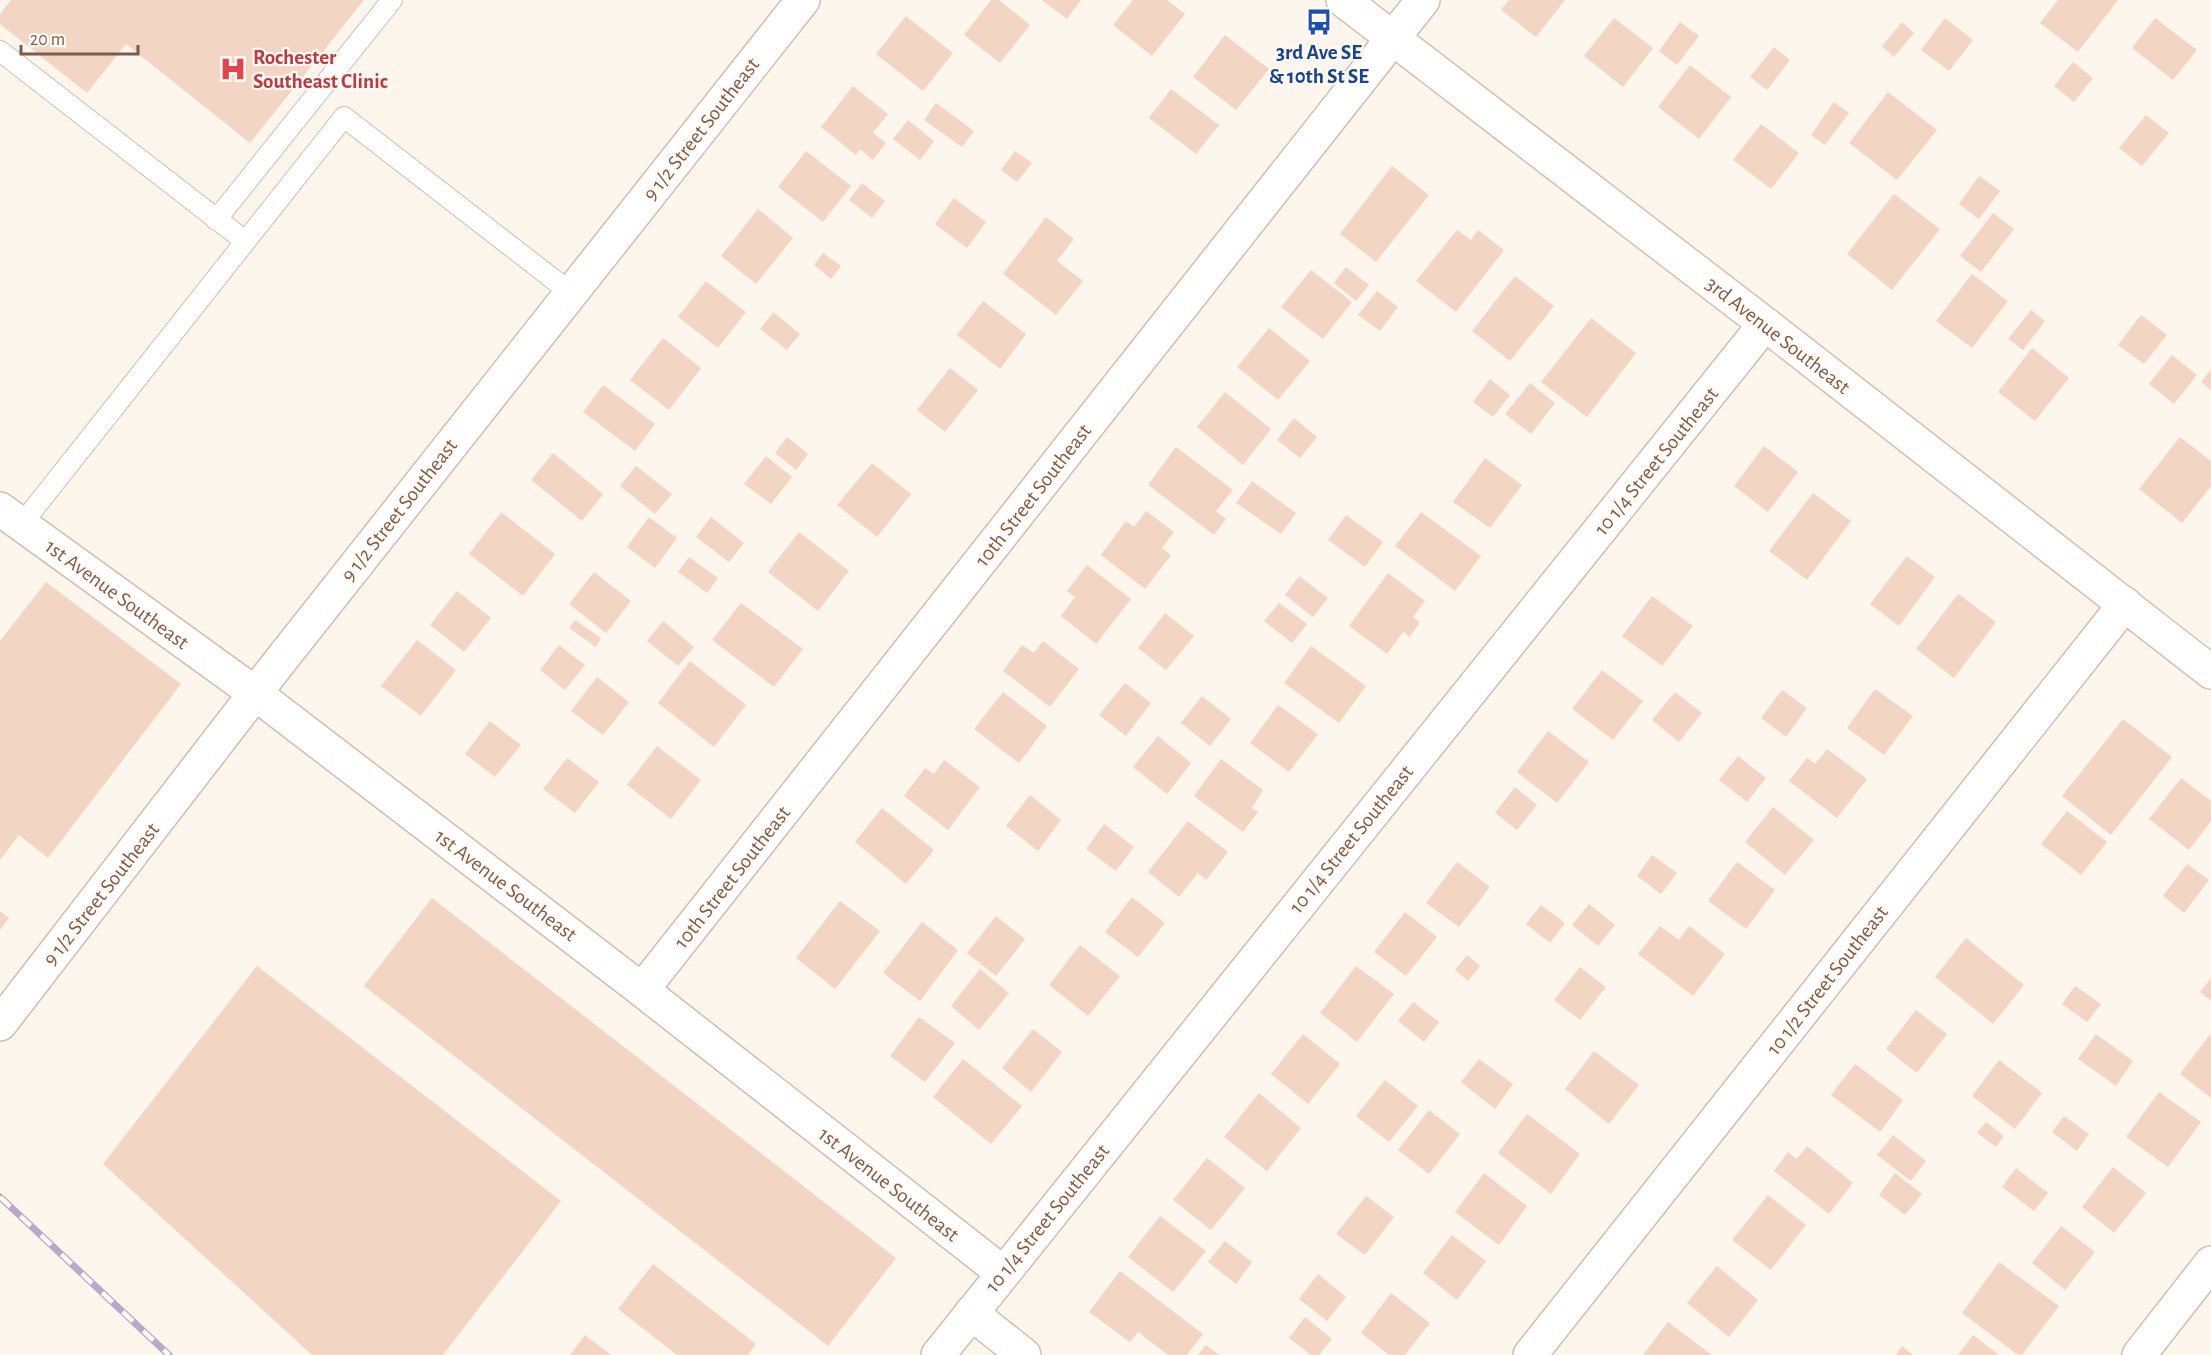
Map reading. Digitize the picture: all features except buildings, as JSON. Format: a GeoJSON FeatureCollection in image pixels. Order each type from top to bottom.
{"type":"FeatureCollection","features":[{"type":"Feature","properties":{"kind":"street","name":"9 1/2 Street Southeast"},"geometry":{"type":"LineString","coordinates":[[0,1024],[256,694],[803,0]]}},
{"type":"Feature","properties":{"kind":"street","name":"3rd Avenue Southeast"},"geometry":{"type":"LineString","coordinates":[[1343,0],[1765,324],[2211,672]]}},
{"type":"Feature","properties":{"kind":"street","name":"10th Street Southeast"},"geometry":{"type":"LineString","coordinates":[[642,990],[1423,0]]}},
{"type":"Feature","properties":{"kind":"street","name":"10 1/4 Street Southeast"},"geometry":{"type":"LineString","coordinates":[[938,1355],[1765,324]]}},
{"type":"Feature","properties":{"kind":"street","name":"1st Avenue Southeast"},"geometry":{"type":"LineString","coordinates":[[10,517],[256,694],[642,990],[1003,1273]]}},
{"type":"Feature","properties":{"kind":"street","name":"10 1/2 Street Southeast"},"geometry":{"type":"LineString","coordinates":[[1530,1355],[2125,604]]}},
{"type":"Feature","properties":{"kind":"street"},"geometry":{"type":"LineString","coordinates":[[2139,1355],[2211,1263]]}},
{"type":"Feature","properties":{"kind":"street"},"geometry":{"type":"LineString","coordinates":[[971,1313],[1024,1355]]}},
{"type":"Feature","properties":{"kind":"lane"},"geometry":{"type":"LineString","coordinates":[[216,220],[392,0]]}},
{"type":"Feature","properties":{"kind":"lane"},"geometry":{"type":"LineString","coordinates":[[0,51],[245,241]]}},
{"type":"Feature","properties":{"kind":"lane"},"geometry":{"type":"LineString","coordinates":[[10,517],[245,241],[344,117],[571,293]]}},
{"type":"Feature","properties":{"kind":"railway"},"geometry":{"type":"LineString","coordinates":[[0,1197],[169,1355]]}},
{"type":"Feature","properties":{"kind":"place","name":"3rd Ave SE & 10th St SE"},"geometry":{"type":"Point","coordinates":[1319,22]}},
{"type":"Feature","properties":{"kind":"place","name":"Rochester Southeast Clinic"},"geometry":{"type":"Point","coordinates":[233,69]}}]}
